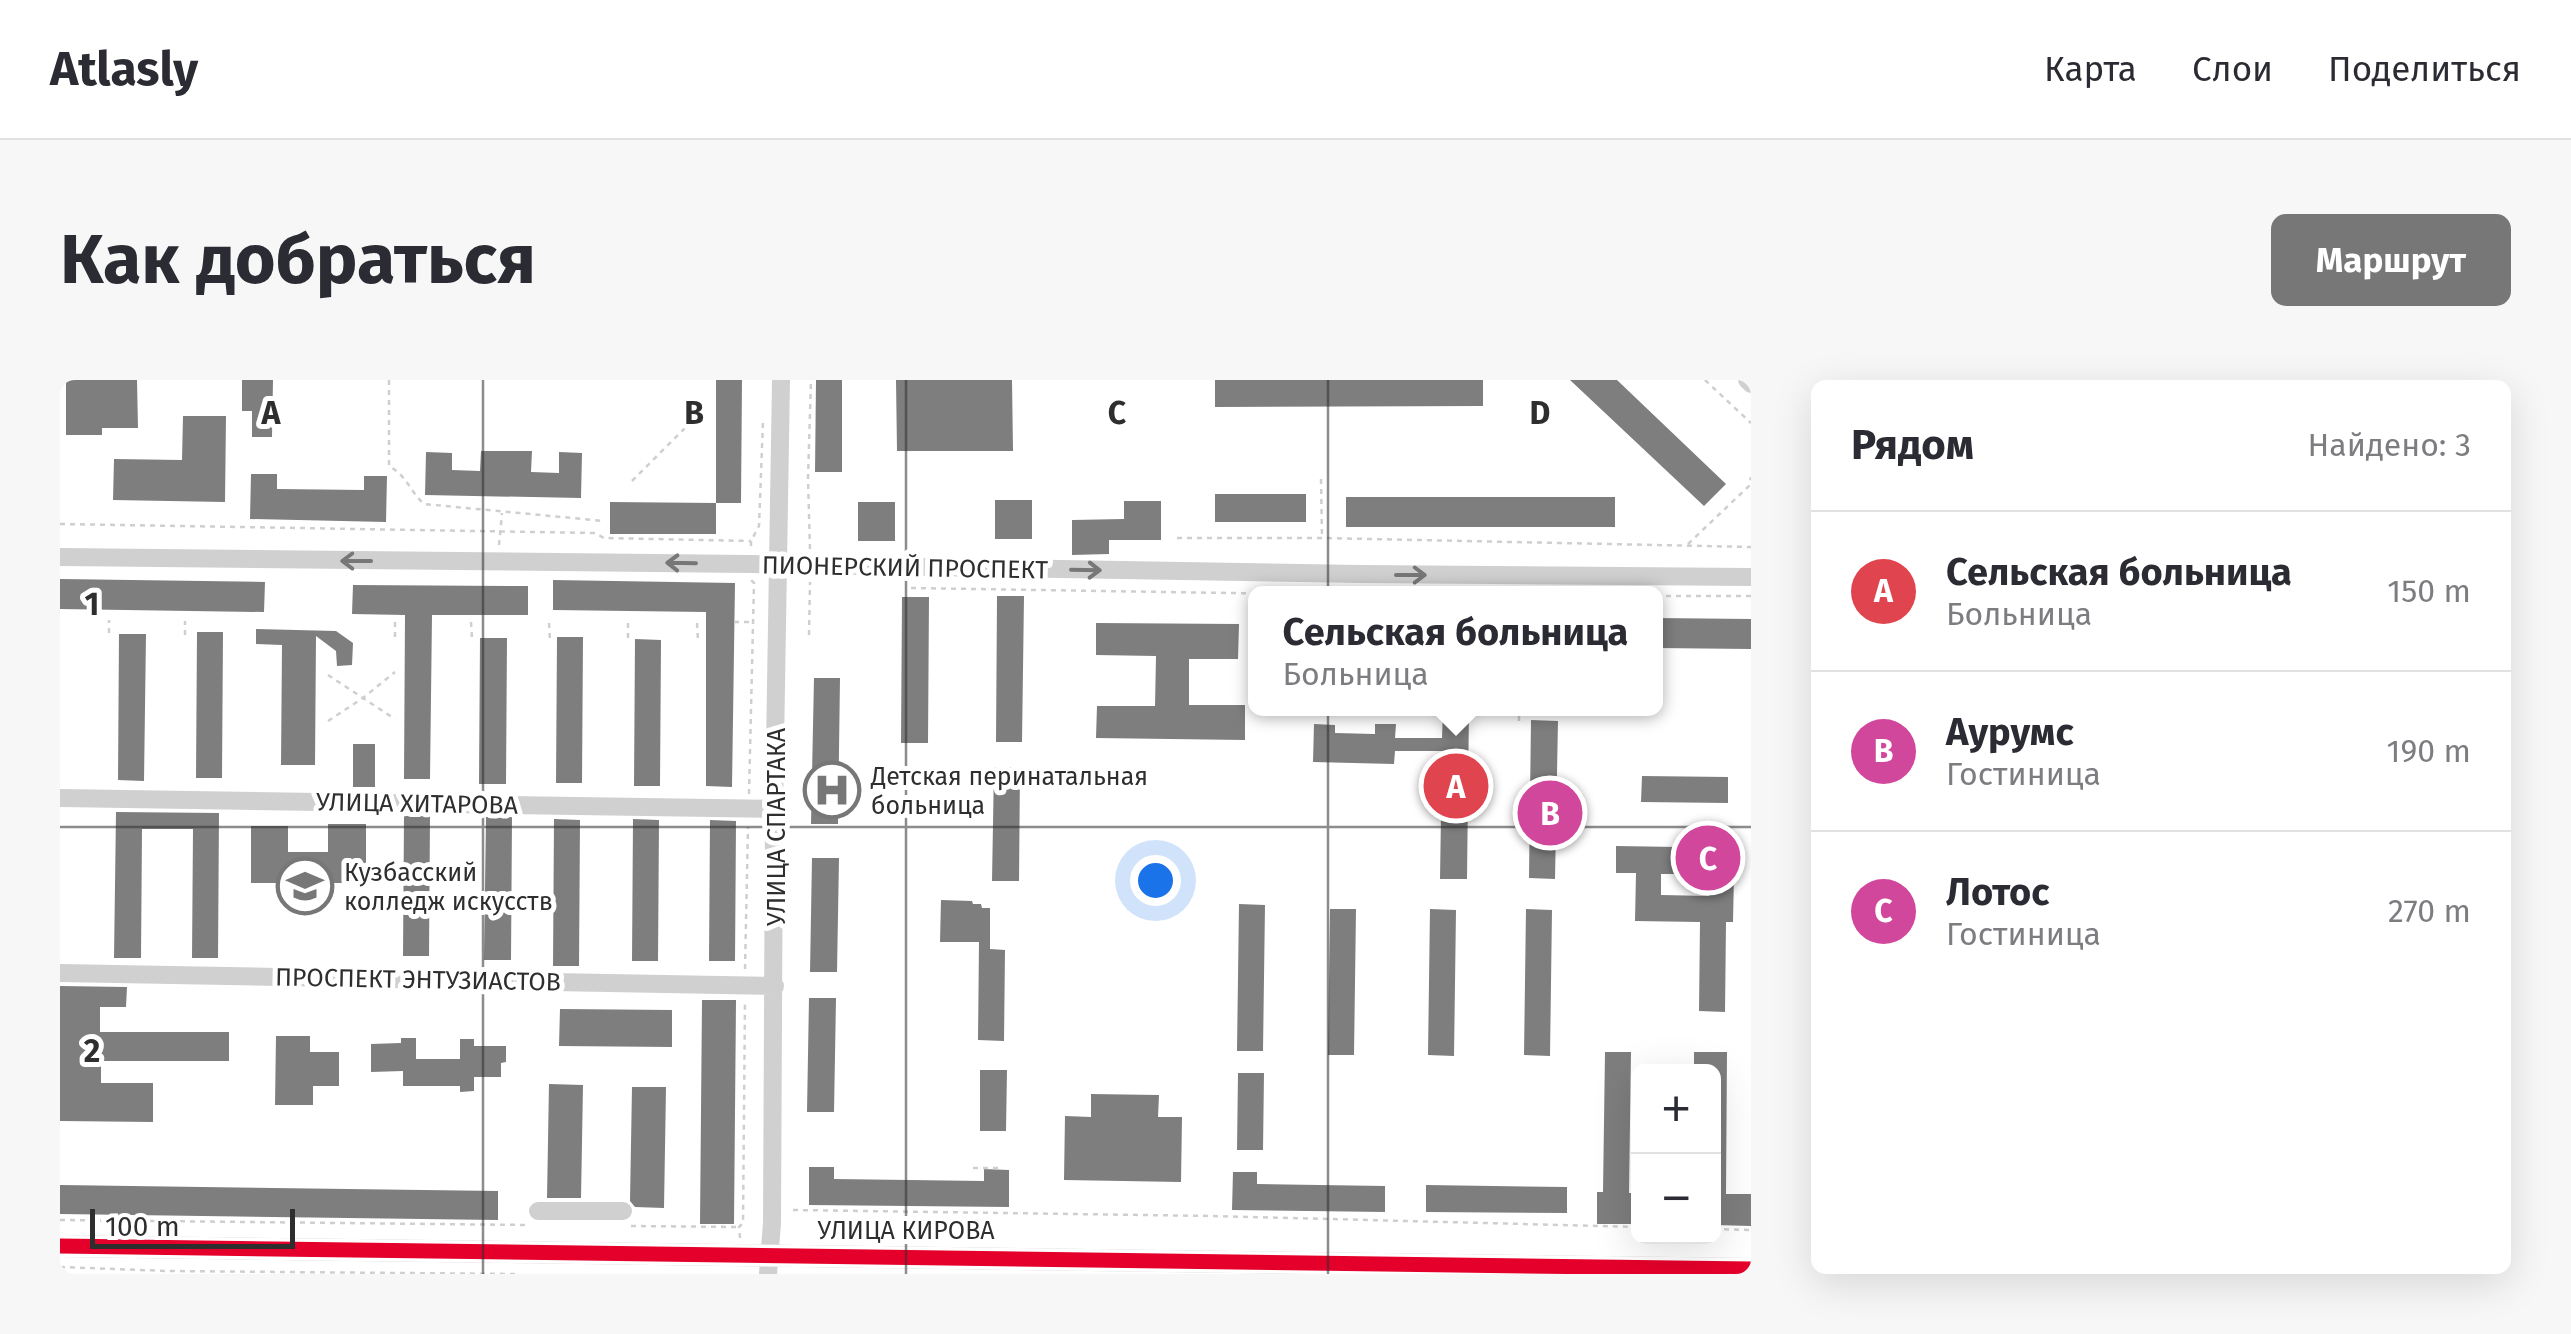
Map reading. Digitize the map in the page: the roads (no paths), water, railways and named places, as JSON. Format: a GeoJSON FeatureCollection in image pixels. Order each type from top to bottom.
{"type":"FeatureCollection","features":[{"type":"Feature","properties":{"kind":"main road","name":"УЛИЦА КИРОВА"},"geometry":{"type":"LineString","coordinates":[[60,1246],[741,1256],[769,1265],[1015,1258],[1751,1269]]}},
{"type":"Feature","properties":{"kind":"street","name":"УЛИЦА СПАРТАКА"},"geometry":{"type":"LineString","coordinates":[[769,1265],[781,380]]}},
{"type":"Feature","properties":{"kind":"street","name":"ПИОНЕРСКИЙ ПРОСПЕКТ"},"geometry":{"type":"LineString","coordinates":[[60,556],[1751,576]]}},
{"type":"Feature","properties":{"kind":"street","name":"УЛИЦА ХИТАРОВА"},"geometry":{"type":"LineString","coordinates":[[60,798],[774,809]]}},
{"type":"Feature","properties":{"kind":"street","name":"ПРОСПЕКТ ЭНТУЗИАСТОВ"},"geometry":{"type":"LineString","coordinates":[[60,973],[775,986]]}},
{"type":"Feature","properties":{"kind":"street"},"geometry":{"type":"LineString","coordinates":[[539,1218],[622,1218]]}},
{"type":"Feature","properties":{"kind":"place","name":"Сельская больница"},"geometry":{"type":"Point","coordinates":[1456,786]}},
{"type":"Feature","properties":{"kind":"place","name":"Детская перинатальная больница"},"geometry":{"type":"Point","coordinates":[832,790]}},
{"type":"Feature","properties":{"kind":"place","name":"Аурумс"},"geometry":{"type":"Point","coordinates":[1550,813]}},
{"type":"Feature","properties":{"kind":"place","name":"Лотос"},"geometry":{"type":"Point","coordinates":[1708,858]}},
{"type":"Feature","properties":{"kind":"place","name":"Кузбасский колледж искусств"},"geometry":{"type":"Point","coordinates":[305,886]}}]}
